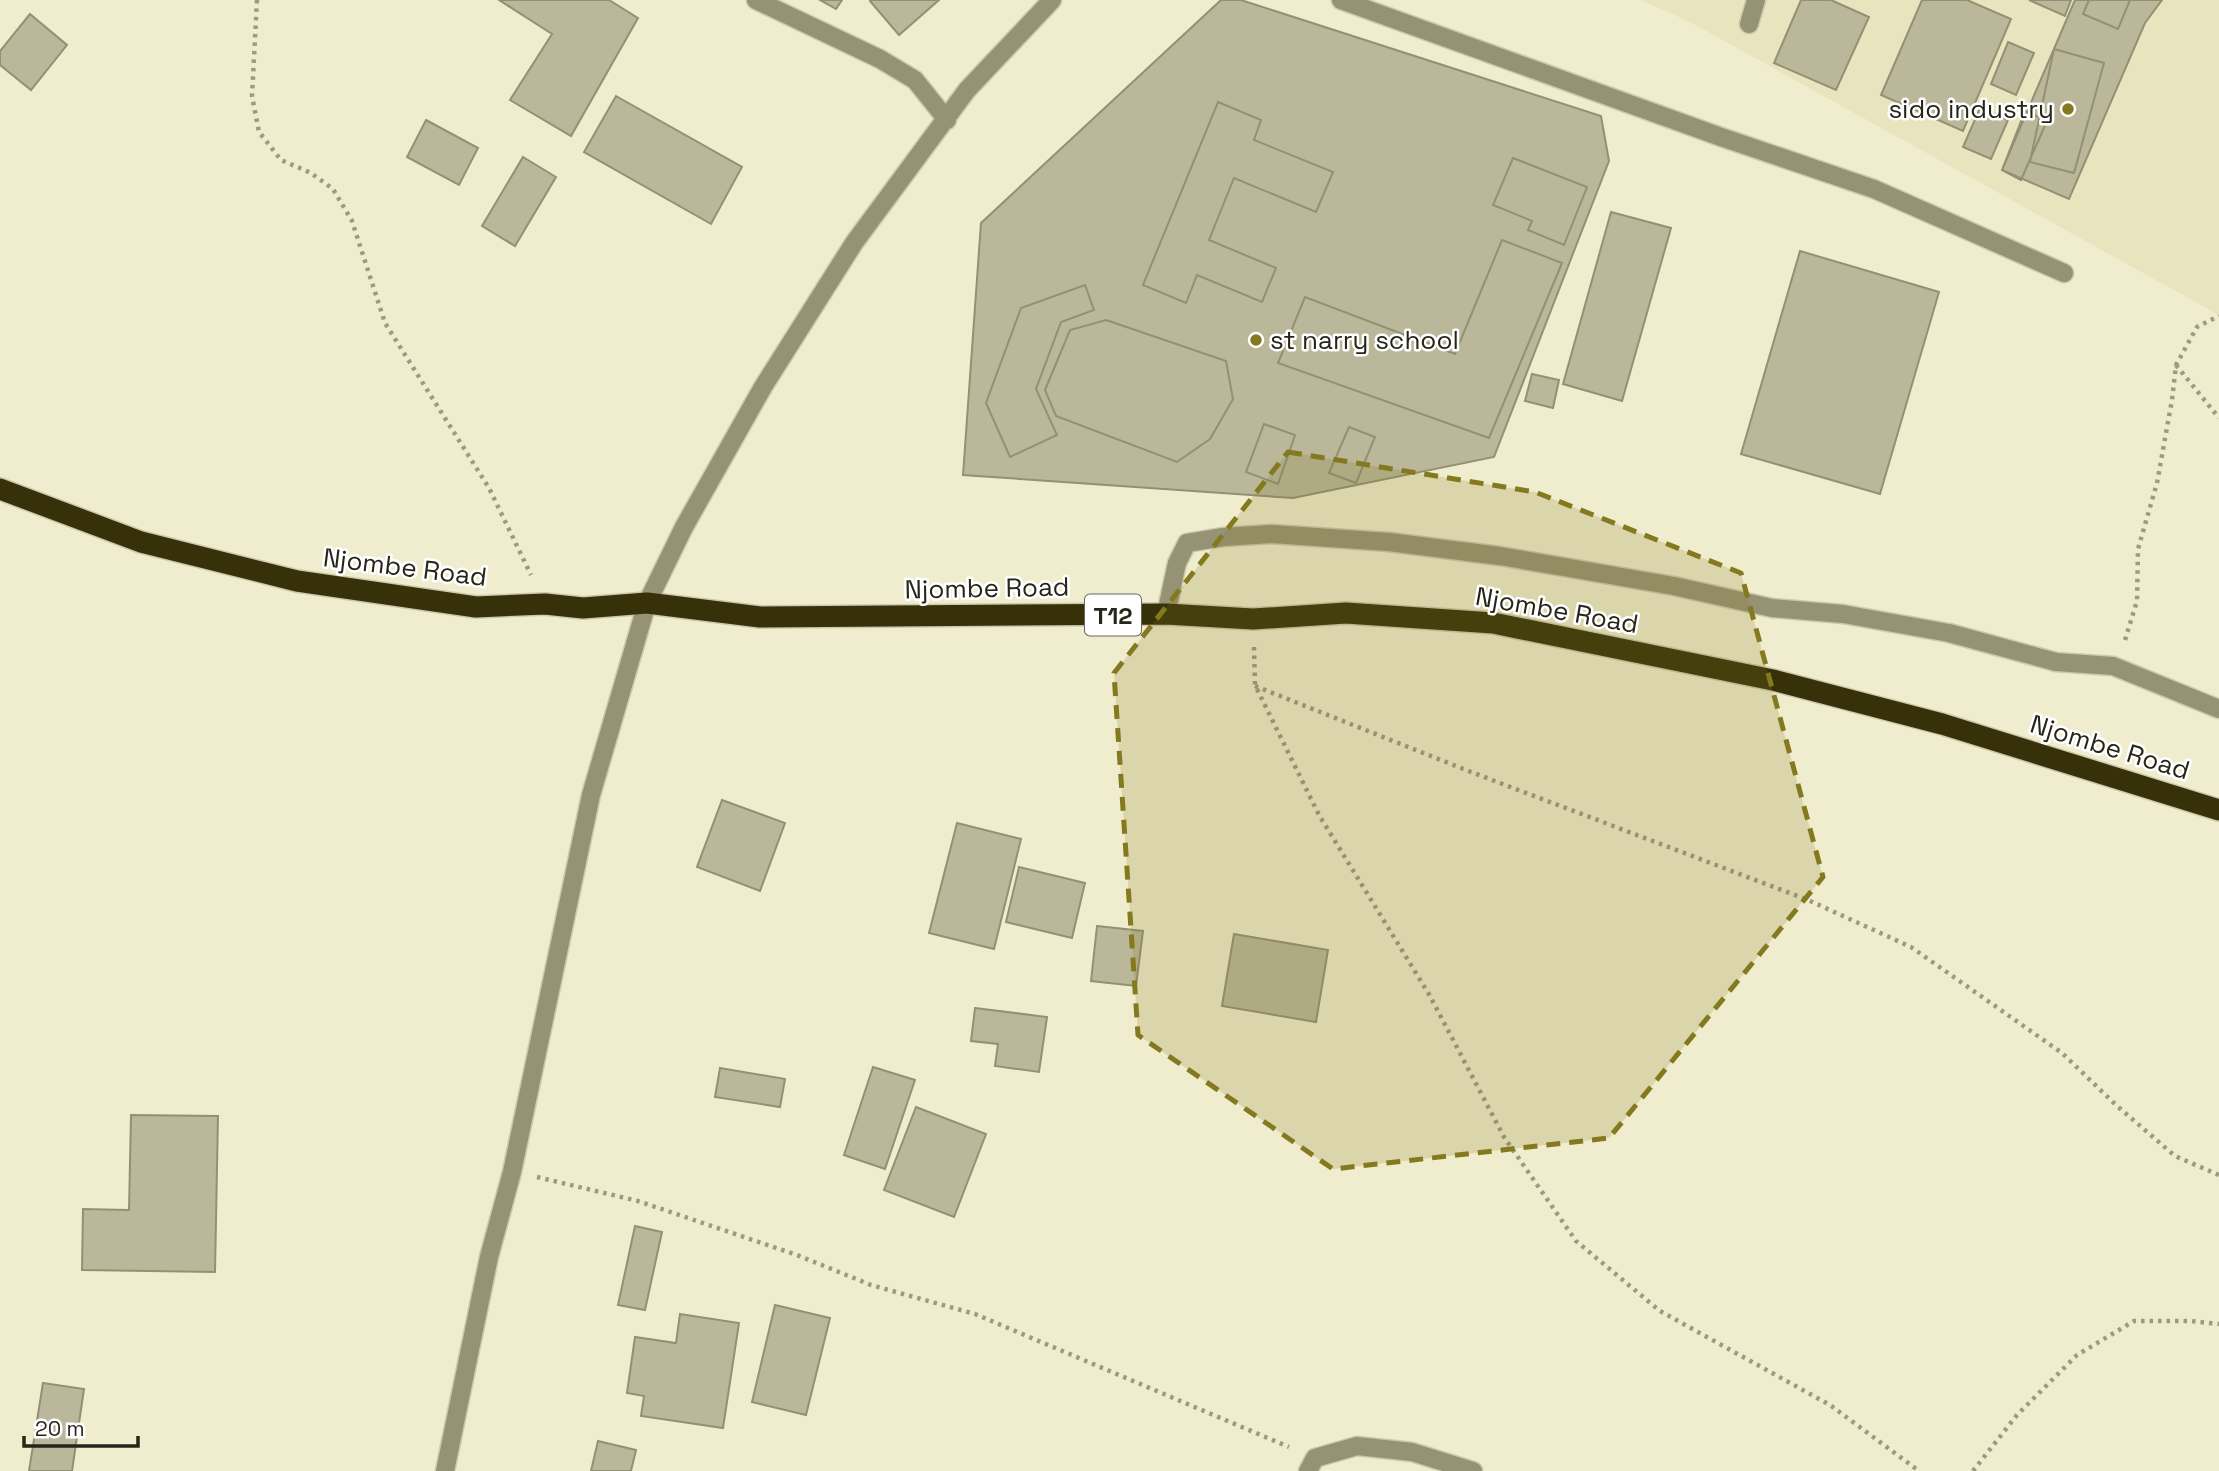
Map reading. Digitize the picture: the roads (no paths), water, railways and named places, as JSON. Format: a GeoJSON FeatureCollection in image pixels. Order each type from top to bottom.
{"type":"FeatureCollection","features":[{"type":"Feature","properties":{"kind":"highway","name":"Njombe Road"},"geometry":{"type":"LineString","coordinates":[[0,489],[141,542],[297,581],[476,607],[545,604],[583,608],[647,603],[760,617],[1166,614],[1253,619],[1346,613],[1493,623],[1786,683],[1942,724],[2219,810]]}},
{"type":"Feature","properties":{"kind":"street"},"geometry":{"type":"LineString","coordinates":[[756,0],[880,59],[915,80],[947,120]]}},
{"type":"Feature","properties":{"kind":"street"},"geometry":{"type":"LineString","coordinates":[[445,1471],[489,1257],[512,1172],[591,795],[647,603],[684,527],[770,376],[854,243],[967,90],[1052,0]]}},
{"type":"Feature","properties":{"kind":"street"},"geometry":{"type":"LineString","coordinates":[[1341,0],[1721,137],[1874,189],[2064,273]]}},
{"type":"Feature","properties":{"kind":"street"},"geometry":{"type":"LineString","coordinates":[[1749,24],[1756,0]]}},
{"type":"Feature","properties":{"kind":"street"},"geometry":{"type":"LineString","coordinates":[[1166,614],[1177,563],[1187,543],[1223,537],[1272,534],[1389,542],[1500,556],[1674,586],[1772,608],[1843,614],[1950,633],[2056,662],[2113,666],[2219,709]]}},
{"type":"Feature","properties":{"kind":"street"},"geometry":{"type":"LineString","coordinates":[[1312,1465],[1357,1446],[1412,1452],[1474,1471]]}},
{"type":"Feature","properties":{"kind":"place","name":"sido industry"},"geometry":{"type":"Point","coordinates":[2068,109]}},
{"type":"Feature","properties":{"kind":"place","name":"st narry school"},"geometry":{"type":"Point","coordinates":[1256,340]}}]}
